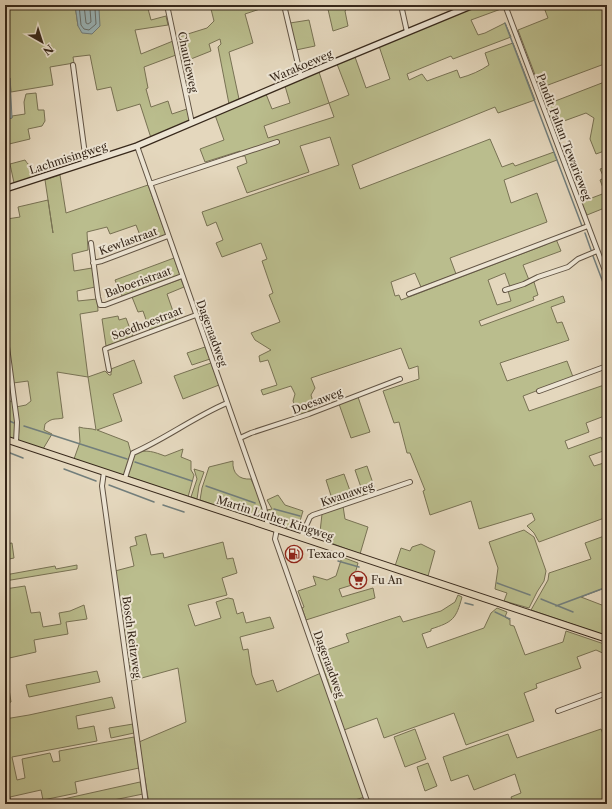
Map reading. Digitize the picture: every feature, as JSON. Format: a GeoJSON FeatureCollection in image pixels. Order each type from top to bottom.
{"type":"FeatureCollection","features":[{"type":"Feature","properties":{"kind":"main road","name":"Martin Luther Kingweg"},"geometry":{"type":"LineString","coordinates":[[5,439],[607,639]]}},
{"type":"Feature","properties":{"kind":"street","name":"Chautieweg"},"geometry":{"type":"LineString","coordinates":[[167,5],[192,123]]}},
{"type":"Feature","properties":{"kind":"street"},"geometry":{"type":"LineString","coordinates":[[284,5],[301,77]]}},
{"type":"Feature","properties":{"kind":"street"},"geometry":{"type":"LineString","coordinates":[[401,5],[407,32]]}},
{"type":"Feature","properties":{"kind":"street","name":"Warakoeweg"},"geometry":{"type":"LineString","coordinates":[[137,146],[473,5]]}},
{"type":"Feature","properties":{"kind":"street","name":"Pandit Paltan Tewarieweg"},"geometry":{"type":"LineString","coordinates":[[505,5],[607,276]]}},
{"type":"Feature","properties":{"kind":"street"},"geometry":{"type":"LineString","coordinates":[[72,65],[86,162]]}},
{"type":"Feature","properties":{"kind":"street"},"geometry":{"type":"LineString","coordinates":[[150,184],[277,142]]}},
{"type":"Feature","properties":{"kind":"street","name":"Lachmisingweg"},"geometry":{"type":"LineString","coordinates":[[5,189],[137,146]]}},
{"type":"Feature","properties":{"kind":"street","name":"Dageraadweg"},"geometry":{"type":"LineString","coordinates":[[137,146],[264,507],[268,526]]}},
{"type":"Feature","properties":{"kind":"street"},"geometry":{"type":"LineString","coordinates":[[409,294],[588,226]]}},
{"type":"Feature","properties":{"kind":"street","name":"Kewlastraat"},"geometry":{"type":"LineString","coordinates":[[93,263],[168,236]]}},
{"type":"Feature","properties":{"kind":"street"},"geometry":{"type":"LineString","coordinates":[[91,243],[93,263]]}},
{"type":"Feature","properties":{"kind":"street"},"geometry":{"type":"LineString","coordinates":[[505,290],[568,267],[578,259],[597,251]]}},
{"type":"Feature","properties":{"kind":"street","name":"Baboeristraat"},"geometry":{"type":"LineString","coordinates":[[93,263],[100,305],[105,305],[182,276]]}},
{"type":"Feature","properties":{"kind":"street","name":"Soedhoestraat"},"geometry":{"type":"LineString","coordinates":[[108,370],[106,349],[196,315]]}},
{"type":"Feature","properties":{"kind":"street"},"geometry":{"type":"LineString","coordinates":[[5,332],[17,422],[16,442]]}},
{"type":"Feature","properties":{"kind":"street"},"geometry":{"type":"LineString","coordinates":[[539,391],[607,366]]}},
{"type":"Feature","properties":{"kind":"street","name":"Doesaweg"},"geometry":{"type":"LineString","coordinates":[[240,438],[290,421],[400,379]]}},
{"type":"Feature","properties":{"kind":"street"},"geometry":{"type":"LineString","coordinates":[[125,478],[133,453],[145,448],[227,403]]}},
{"type":"Feature","properties":{"kind":"street","name":"Bosch Reitzweg"},"geometry":{"type":"LineString","coordinates":[[104,472],[102,486],[146,804]]}},
{"type":"Feature","properties":{"kind":"street","name":"Kwanaweg"},"geometry":{"type":"LineString","coordinates":[[301,537],[310,517],[313,515],[410,482]]}},
{"type":"Feature","properties":{"kind":"street","name":"Dageraadweg"},"geometry":{"type":"LineString","coordinates":[[277,529],[275,539],[368,804]]}},
{"type":"Feature","properties":{"kind":"street"},"geometry":{"type":"LineString","coordinates":[[558,711],[607,693]]}},
{"type":"Feature","properties":{"kind":"green space"},"geometry":{"type":"Polygon","coordinates":[[[5,5],[75,5],[78,26],[99,9],[108,5],[147,5],[151,20],[166,16],[168,25],[135,30],[141,54],[173,41],[176,55],[144,67],[148,88],[146,89],[151,107],[168,101],[172,114],[187,109],[190,121],[151,138],[140,104],[117,111],[111,87],[97,90],[90,55],[73,57],[74,63],[50,67],[53,85],[11,92],[10,78],[5,78],[5,5]]]}},
{"type":"Feature","properties":{"kind":"green space"},"geometry":{"type":"Polygon","coordinates":[[[210,5],[272,5],[245,14],[253,43],[229,52],[239,99],[229,104],[218,47],[221,44],[220,39],[209,44],[211,51],[181,63],[175,38],[207,28],[214,21],[210,5]]]}},
{"type":"Feature","properties":{"kind":"green space"},"geometry":{"type":"Polygon","coordinates":[[[327,5],[350,5],[345,11],[348,26],[333,31],[327,5]]]}},
{"type":"Feature","properties":{"kind":"green space"},"geometry":{"type":"Polygon","coordinates":[[[478,5],[500,5],[501,9],[471,20],[478,35],[505,23],[511,37],[453,59],[451,56],[407,74],[409,80],[422,74],[427,81],[457,70],[460,78],[468,76],[489,65],[485,53],[513,43],[535,100],[498,113],[495,107],[352,165],[360,189],[490,139],[502,167],[513,163],[515,166],[554,152],[557,160],[504,180],[511,203],[537,193],[547,222],[450,258],[456,274],[421,287],[415,273],[391,282],[395,296],[399,295],[401,300],[545,245],[556,239],[561,251],[523,265],[529,280],[510,287],[505,273],[488,280],[497,305],[511,301],[508,291],[534,282],[538,295],[533,297],[534,300],[479,321],[481,326],[563,296],[565,302],[551,307],[557,323],[562,322],[569,340],[500,363],[507,381],[567,361],[573,377],[523,396],[529,411],[607,384],[607,415],[586,423],[589,432],[565,441],[568,449],[601,437],[606,450],[589,456],[594,466],[607,462],[607,517],[539,542],[534,533],[527,526],[535,520],[532,513],[479,529],[471,501],[430,515],[423,491],[425,490],[410,453],[407,453],[399,422],[394,423],[383,391],[419,379],[418,366],[409,369],[401,348],[311,378],[315,388],[311,395],[315,409],[299,415],[293,401],[295,394],[291,386],[263,395],[261,390],[277,385],[268,360],[260,362],[259,356],[271,350],[255,340],[251,333],[280,322],[269,295],[273,293],[262,261],[267,259],[261,243],[222,257],[216,243],[223,240],[216,222],[207,226],[202,212],[339,165],[330,137],[300,146],[309,172],[247,193],[237,167],[247,163],[245,156],[242,156],[240,151],[205,162],[200,149],[224,140],[215,115],[266,94],[272,109],[290,103],[285,86],[319,72],[329,103],[349,95],[337,64],[355,57],[366,88],[390,79],[379,46],[478,5]],[[329,103],[264,126],[268,138],[334,117],[329,103]]]}},
{"type":"Feature","properties":{"kind":"green space"},"geometry":{"type":"Polygon","coordinates":[[[543,5],[607,5],[607,63],[540,88],[518,30],[548,18],[543,5]]]}},
{"type":"Feature","properties":{"kind":"green space"},"geometry":{"type":"Polygon","coordinates":[[[309,20],[315,46],[296,50],[290,23],[309,20]]]}},
{"type":"Feature","properties":{"kind":"green space"},"geometry":{"type":"Polygon","coordinates":[[[607,81],[607,150],[596,154],[590,139],[594,118],[586,113],[553,125],[545,105],[607,81]]]}},
{"type":"Feature","properties":{"kind":"green space"},"geometry":{"type":"Polygon","coordinates":[[[36,93],[38,110],[44,110],[45,121],[42,126],[28,129],[30,139],[5,145],[5,120],[12,118],[12,116],[25,114],[24,102],[26,94],[36,93]]]}},
{"type":"Feature","properties":{"kind":"green space"},"geometry":{"type":"Polygon","coordinates":[[[25,160],[35,171],[37,176],[14,183],[10,164],[25,160]]]}},
{"type":"Feature","properties":{"kind":"green space"},"geometry":{"type":"Polygon","coordinates":[[[607,167],[607,207],[587,215],[581,202],[605,193],[600,180],[604,178],[600,169],[607,167]]]}},
{"type":"Feature","properties":{"kind":"green space"},"geometry":{"type":"Polygon","coordinates":[[[60,175],[66,213],[148,185],[166,235],[143,243],[136,225],[110,234],[107,227],[87,232],[88,250],[72,254],[74,271],[92,268],[95,287],[77,291],[78,301],[97,299],[98,311],[80,314],[88,377],[57,372],[63,418],[52,420],[45,424],[44,430],[52,434],[43,449],[17,440],[19,427],[16,407],[26,405],[31,401],[28,381],[13,383],[5,321],[5,208],[7,219],[20,217],[18,207],[48,200],[53,233],[45,180],[60,175]]]}},
{"type":"Feature","properties":{"kind":"green space"},"geometry":{"type":"Polygon","coordinates":[[[174,258],[180,275],[122,296],[115,280],[174,258]]]}},
{"type":"Feature","properties":{"kind":"green space"},"geometry":{"type":"Polygon","coordinates":[[[181,279],[184,287],[167,294],[176,320],[150,331],[143,311],[138,312],[132,297],[181,279]]]}},
{"type":"Feature","properties":{"kind":"green space"},"geometry":{"type":"Polygon","coordinates":[[[118,316],[119,320],[126,318],[133,337],[106,346],[102,319],[118,316]]]}},
{"type":"Feature","properties":{"kind":"green space"},"geometry":{"type":"Polygon","coordinates":[[[205,347],[210,359],[192,365],[187,353],[205,347]]]}},
{"type":"Feature","properties":{"kind":"green space"},"geometry":{"type":"Polygon","coordinates":[[[134,360],[142,383],[113,394],[122,421],[97,430],[128,442],[131,453],[124,476],[74,459],[80,442],[79,427],[96,430],[88,377],[105,371],[111,375],[111,369],[134,360]]]}},
{"type":"Feature","properties":{"kind":"green space"},"geometry":{"type":"Polygon","coordinates":[[[211,363],[219,385],[183,399],[174,376],[211,363]]]}},
{"type":"Feature","properties":{"kind":"green space"},"geometry":{"type":"Polygon","coordinates":[[[358,397],[370,432],[351,438],[339,404],[358,397]]]}},
{"type":"Feature","properties":{"kind":"green space"},"geometry":{"type":"Polygon","coordinates":[[[5,399],[13,402],[16,425],[14,439],[5,436],[5,399]]]}},
{"type":"Feature","properties":{"kind":"green space"},"geometry":{"type":"Polygon","coordinates":[[[183,449],[181,457],[191,461],[191,470],[194,475],[188,497],[127,476],[135,453],[147,451],[165,456],[183,449]]]}},
{"type":"Feature","properties":{"kind":"green space"},"geometry":{"type":"Polygon","coordinates":[[[233,461],[234,469],[237,475],[243,478],[251,479],[258,494],[263,512],[261,521],[200,500],[202,488],[209,467],[233,461]]]}},
{"type":"Feature","properties":{"kind":"green space"},"geometry":{"type":"Polygon","coordinates":[[[367,466],[376,492],[364,496],[355,470],[367,466]]]}},
{"type":"Feature","properties":{"kind":"green space"},"geometry":{"type":"Polygon","coordinates":[[[194,469],[204,472],[199,486],[197,499],[191,497],[197,479],[194,469]]]}},
{"type":"Feature","properties":{"kind":"green space"},"geometry":{"type":"Polygon","coordinates":[[[344,474],[353,499],[334,505],[326,480],[344,474]]]}},
{"type":"Feature","properties":{"kind":"green space"},"geometry":{"type":"Polygon","coordinates":[[[278,495],[285,505],[303,511],[297,531],[273,523],[267,510],[272,509],[267,500],[278,495]]]}},
{"type":"Feature","properties":{"kind":"green space"},"geometry":{"type":"Polygon","coordinates":[[[343,506],[345,519],[368,527],[360,554],[331,543],[333,536],[320,532],[322,514],[343,506]]]}},
{"type":"Feature","properties":{"kind":"green space"},"geometry":{"type":"Polygon","coordinates":[[[524,530],[534,537],[546,571],[544,581],[529,608],[504,601],[507,593],[495,589],[498,568],[489,542],[524,530]]]}},
{"type":"Feature","properties":{"kind":"green space"},"geometry":{"type":"Polygon","coordinates":[[[146,534],[151,555],[163,553],[164,558],[223,542],[227,559],[233,558],[237,573],[222,578],[227,595],[188,605],[195,626],[221,618],[216,602],[228,598],[233,599],[237,614],[243,612],[246,623],[270,617],[274,628],[240,637],[243,650],[248,649],[252,675],[256,685],[273,680],[277,692],[321,673],[365,797],[341,804],[149,804],[139,742],[186,722],[178,668],[131,681],[115,571],[134,566],[130,547],[137,545],[135,537],[146,534]]]}},
{"type":"Feature","properties":{"kind":"green space"},"geometry":{"type":"Polygon","coordinates":[[[607,535],[607,587],[581,597],[607,607],[607,636],[531,610],[548,580],[549,573],[591,559],[585,543],[607,535]]]}},
{"type":"Feature","properties":{"kind":"green space"},"geometry":{"type":"Polygon","coordinates":[[[12,543],[14,558],[5,560],[5,544],[12,543]]]}},
{"type":"Feature","properties":{"kind":"green space"},"geometry":{"type":"Polygon","coordinates":[[[421,544],[435,551],[428,576],[395,566],[401,548],[410,551],[412,547],[421,544]]]}},
{"type":"Feature","properties":{"kind":"green space"},"geometry":{"type":"Polygon","coordinates":[[[342,557],[358,563],[352,585],[339,589],[342,597],[373,588],[375,598],[306,620],[302,608],[304,607],[298,591],[316,585],[313,576],[327,580],[336,576],[342,557]]]}},
{"type":"Feature","properties":{"kind":"green space"},"geometry":{"type":"Polygon","coordinates":[[[77,565],[77,569],[5,581],[5,575],[55,566],[56,569],[77,565]]]}},
{"type":"Feature","properties":{"kind":"green space"},"geometry":{"type":"Polygon","coordinates":[[[25,586],[31,613],[40,612],[43,627],[61,624],[59,613],[70,611],[84,605],[87,619],[66,622],[68,634],[34,640],[36,652],[5,659],[5,589],[25,586]]]}},
{"type":"Feature","properties":{"kind":"green space"},"geometry":{"type":"Polygon","coordinates":[[[458,595],[462,597],[458,610],[452,619],[449,622],[431,629],[431,631],[422,634],[427,648],[484,628],[491,613],[497,608],[507,612],[505,617],[510,620],[510,625],[514,626],[525,655],[563,642],[566,631],[607,645],[607,655],[596,650],[577,657],[581,668],[536,684],[537,688],[524,693],[534,721],[466,745],[454,713],[384,738],[377,718],[344,730],[318,653],[349,642],[346,634],[400,616],[403,622],[441,611],[455,602],[458,595]]]}},
{"type":"Feature","properties":{"kind":"green space"},"geometry":{"type":"Polygon","coordinates":[[[97,671],[100,682],[29,697],[26,685],[97,671]]]}},
{"type":"Feature","properties":{"kind":"green space"},"geometry":{"type":"Polygon","coordinates":[[[5,689],[9,689],[11,702],[5,704],[5,689]]]}},
{"type":"Feature","properties":{"kind":"green space"},"geometry":{"type":"Polygon","coordinates":[[[112,697],[115,708],[76,716],[78,729],[94,726],[97,741],[12,757],[17,780],[25,778],[22,759],[50,753],[53,762],[60,761],[59,751],[134,737],[139,768],[75,782],[77,793],[43,800],[41,790],[10,797],[12,804],[5,804],[5,719],[112,697]]]}},
{"type":"Feature","properties":{"kind":"green space"},"geometry":{"type":"Polygon","coordinates":[[[133,724],[134,733],[111,738],[109,728],[133,724]]]}},
{"type":"Feature","properties":{"kind":"green space"},"geometry":{"type":"Polygon","coordinates":[[[415,729],[426,759],[405,767],[394,737],[415,729]]]}},
{"type":"Feature","properties":{"kind":"green space"},"geometry":{"type":"Polygon","coordinates":[[[601,729],[607,745],[607,804],[514,804],[511,797],[521,793],[515,774],[474,790],[468,775],[451,781],[443,757],[508,734],[517,758],[601,729]]]}},
{"type":"Feature","properties":{"kind":"green space"},"geometry":{"type":"Polygon","coordinates":[[[428,763],[437,786],[425,791],[417,767],[428,763]]]}},
{"type":"Feature","properties":{"kind":"green space"},"geometry":{"type":"Polygon","coordinates":[[[140,782],[143,794],[94,804],[41,804],[140,782]]]}},
{"type":"Feature","properties":{"kind":"water"},"geometry":{"type":"Polygon","coordinates":[[[75,5],[108,5],[99,9],[100,26],[92,34],[82,33],[78,26],[75,5]]]}},
{"type":"Feature","properties":{"kind":"water"},"geometry":{"type":"Polygon","coordinates":[[[5,78],[10,78],[12,118],[5,120],[5,78]]]}},
{"type":"Feature","properties":{"kind":"waterway"},"geometry":{"type":"LineString","coordinates":[[505,23],[582,226]]}},
{"type":"Feature","properties":{"kind":"waterway"},"geometry":{"type":"LineString","coordinates":[[585,233],[591,250]]}},
{"type":"Feature","properties":{"kind":"waterway"},"geometry":{"type":"LineString","coordinates":[[593,256],[607,293]]}},
{"type":"Feature","properties":{"kind":"waterway"},"geometry":{"type":"LineString","coordinates":[[5,419],[14,423]]}},
{"type":"Feature","properties":{"kind":"waterway"},"geometry":{"type":"LineString","coordinates":[[24,426],[127,459]]}},
{"type":"Feature","properties":{"kind":"waterway"},"geometry":{"type":"LineString","coordinates":[[5,451],[23,458]]}},
{"type":"Feature","properties":{"kind":"waterway"},"geometry":{"type":"LineString","coordinates":[[135,462],[192,481]]}},
{"type":"Feature","properties":{"kind":"waterway"},"geometry":{"type":"LineString","coordinates":[[64,469],[96,481]]}},
{"type":"Feature","properties":{"kind":"waterway"},"geometry":{"type":"LineString","coordinates":[[109,485],[154,502]]}},
{"type":"Feature","properties":{"kind":"waterway"},"geometry":{"type":"LineString","coordinates":[[206,486],[255,503]]}},
{"type":"Feature","properties":{"kind":"waterway"},"geometry":{"type":"LineString","coordinates":[[163,505],[184,512]]}},
{"type":"Feature","properties":{"kind":"waterway"},"geometry":{"type":"LineString","coordinates":[[274,509],[300,516]]}},
{"type":"Feature","properties":{"kind":"waterway"},"geometry":{"type":"LineString","coordinates":[[338,561],[359,567]]}},
{"type":"Feature","properties":{"kind":"waterway"},"geometry":{"type":"LineString","coordinates":[[497,583],[530,595]]}},
{"type":"Feature","properties":{"kind":"waterway"},"geometry":{"type":"LineString","coordinates":[[556,606],[607,587]]}},
{"type":"Feature","properties":{"kind":"waterway"},"geometry":{"type":"LineString","coordinates":[[541,599],[573,612]]}},
{"type":"Feature","properties":{"kind":"waterway"},"geometry":{"type":"LineString","coordinates":[[465,603],[473,605]]}},
{"type":"Feature","properties":{"kind":"waterway"},"geometry":{"type":"LineString","coordinates":[[495,612],[510,619]]}},
{"type":"Feature","properties":{"kind":"place","name":"Texaco"},"geometry":{"type":"Point","coordinates":[294,554]}},
{"type":"Feature","properties":{"kind":"place","name":"Fu An"},"geometry":{"type":"Point","coordinates":[358,580]}}]}
